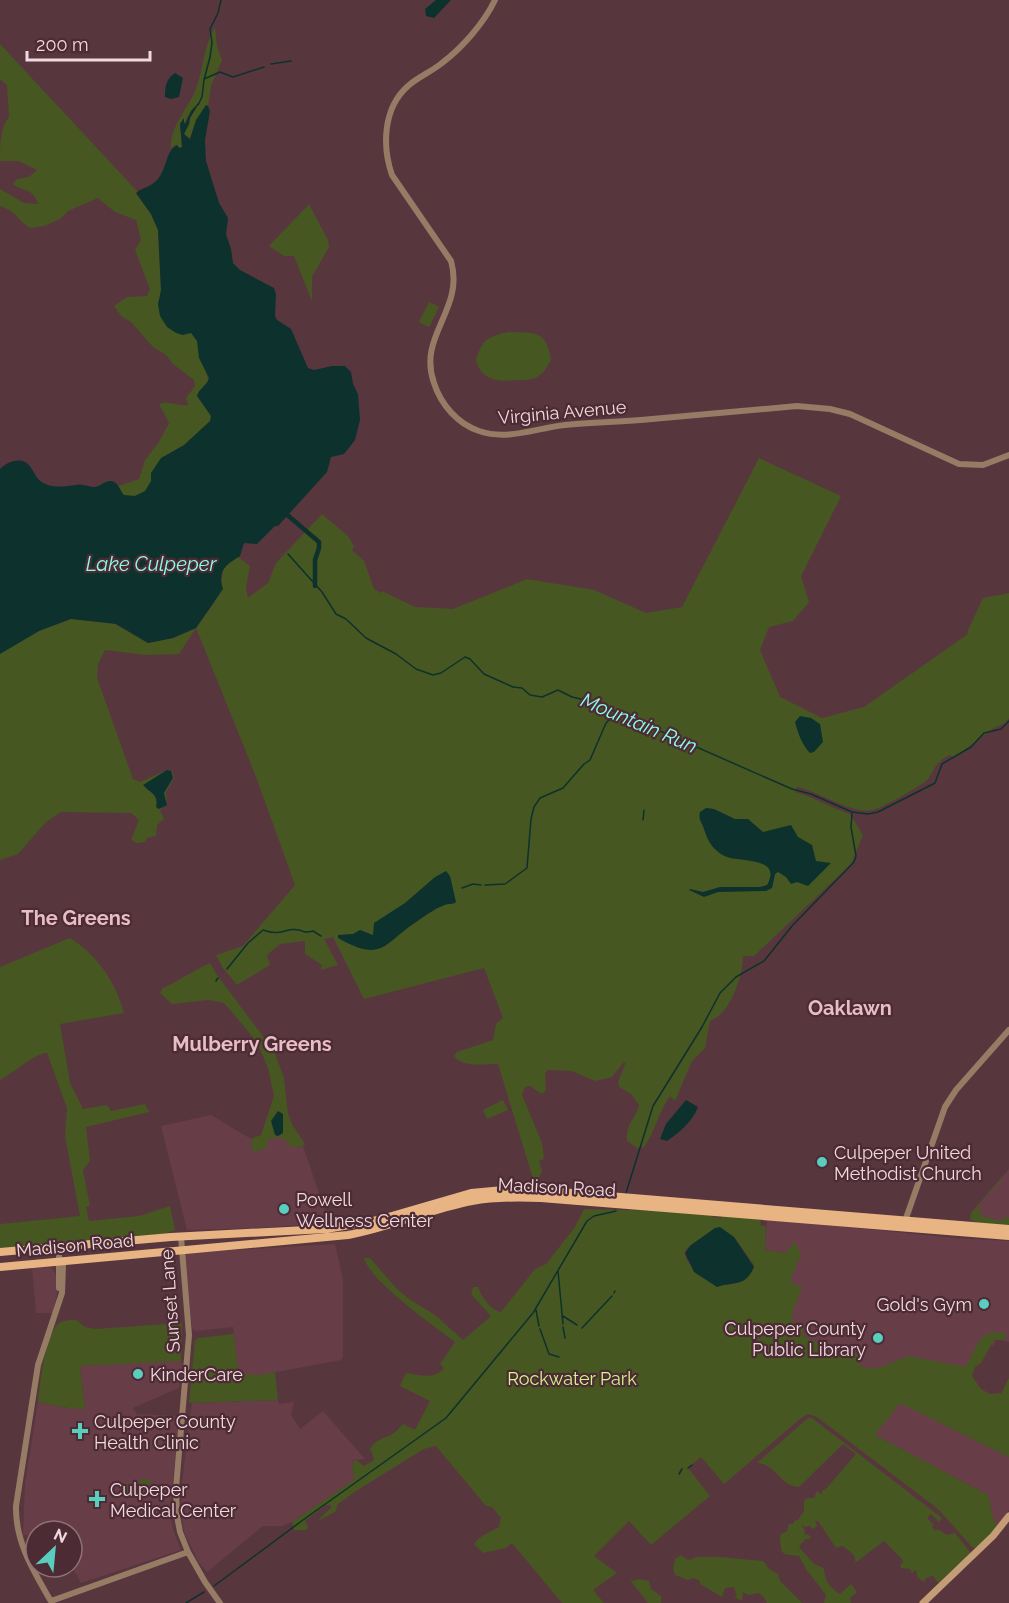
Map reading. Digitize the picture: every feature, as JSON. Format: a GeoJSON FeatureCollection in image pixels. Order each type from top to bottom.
{"type":"FeatureCollection","features":[{"type":"Feature","properties":{"kind":"main road","name":"Madison Road"},"geometry":{"type":"LineString","coordinates":[[0,1252],[181,1237],[338,1228],[395,1216],[457,1196],[504,1190],[560,1192],[1009,1236]]}},
{"type":"Feature","properties":{"kind":"main road","name":"Madison Road"},"geometry":{"type":"LineString","coordinates":[[0,1267],[348,1235],[380,1229],[460,1204],[505,1198],[541,1198],[903,1225],[1009,1229]]}},
{"type":"Feature","properties":{"kind":"main road"},"geometry":{"type":"LineString","coordinates":[[924,1603],[993,1536],[1009,1516]]}},
{"type":"Feature","properties":{"kind":"street","name":"Virginia Avenue"},"geometry":{"type":"LineString","coordinates":[[495,0],[485,16],[451,56],[401,92],[390,114],[386,130],[388,161],[393,176],[451,261],[455,274],[451,303],[435,334],[430,364],[433,382],[443,403],[455,417],[480,432],[507,435],[566,425],[797,406],[830,409],[850,414],[959,464],[983,465],[1009,455]]}},
{"type":"Feature","properties":{"kind":"street"},"geometry":{"type":"LineString","coordinates":[[903,1225],[945,1107],[956,1090],[1009,1030]]}},
{"type":"Feature","properties":{"kind":"street","name":"Sunset Lane"},"geometry":{"type":"LineString","coordinates":[[181,1237],[189,1335],[176,1496],[178,1524],[188,1552],[204,1582],[220,1603]]}},
{"type":"Feature","properties":{"kind":"street"},"geometry":{"type":"LineString","coordinates":[[59,1247],[60,1262],[57,1266],[60,1299],[38,1365],[16,1506],[17,1524],[24,1551],[51,1602],[188,1552]]}},
{"type":"Feature","properties":{"kind":"shaded area"},"geometry":{"type":"Polygon","coordinates":[[[211,1115],[251,1139],[252,1150],[270,1138],[283,1138],[291,1146],[303,1146],[329,1223],[187,1230],[161,1126],[211,1115]]]}},
{"type":"Feature","properties":{"kind":"shaded area"},"geometry":{"type":"Polygon","coordinates":[[[1009,1169],[1009,1225],[972,1221],[971,1213],[1009,1169]]]}},
{"type":"Feature","properties":{"kind":"shaded area"},"geometry":{"type":"Polygon","coordinates":[[[767,1219],[955,1238],[1009,1241],[1009,1342],[996,1339],[993,1346],[986,1342],[941,1423],[1009,1457],[1009,1510],[999,1526],[986,1516],[986,1494],[875,1435],[849,1378],[773,1309],[800,1255],[765,1250],[767,1219]]]}},
{"type":"Feature","properties":{"kind":"shaded area"},"geometry":{"type":"Polygon","coordinates":[[[335,1244],[343,1279],[343,1357],[341,1360],[260,1375],[238,1375],[233,1327],[194,1331],[192,1328],[186,1253],[335,1244]]]}},
{"type":"Feature","properties":{"kind":"shaded area"},"geometry":{"type":"Polygon","coordinates":[[[49,1267],[57,1277],[54,1311],[36,1313],[32,1268],[49,1267]]]}},
{"type":"Feature","properties":{"kind":"shaded area","name":"Culpeper Medical Center"},"geometry":{"type":"Polygon","coordinates":[[[176,1360],[181,1361],[183,1365],[179,1388],[133,1408],[137,1414],[179,1416],[170,1513],[181,1550],[81,1583],[79,1579],[84,1579],[84,1519],[24,1519],[23,1535],[25,1484],[38,1402],[67,1408],[85,1408],[80,1366],[176,1360]]]}},
{"type":"Feature","properties":{"kind":"shaded area"},"geometry":{"type":"Polygon","coordinates":[[[278,1400],[279,1404],[294,1402],[291,1415],[300,1429],[323,1411],[365,1459],[353,1460],[355,1466],[352,1469],[356,1479],[292,1522],[282,1526],[263,1526],[207,1572],[199,1563],[184,1532],[181,1513],[182,1482],[192,1403],[278,1400]]]}},
{"type":"Feature","properties":{"kind":"green space"},"geometry":{"type":"Polygon","coordinates":[[[215,27],[217,46],[222,60],[211,86],[208,106],[206,105],[189,140],[184,134],[199,103],[187,117],[185,124],[183,119],[180,124],[182,147],[176,145],[171,148],[173,132],[196,89],[208,41],[215,27]]]}},
{"type":"Feature","properties":{"kind":"green space"},"geometry":{"type":"Polygon","coordinates":[[[0,44],[137,191],[137,195],[151,214],[158,230],[161,290],[189,332],[192,333],[201,352],[211,402],[210,423],[152,482],[146,493],[125,498],[116,487],[139,479],[145,460],[159,442],[169,423],[159,404],[188,405],[186,398],[195,386],[194,380],[173,364],[166,355],[153,347],[114,306],[127,297],[147,296],[150,289],[135,250],[141,240],[136,220],[115,212],[98,198],[68,211],[60,219],[44,226],[30,228],[11,211],[0,206],[0,189],[24,203],[39,204],[29,192],[13,184],[17,179],[29,177],[37,170],[19,161],[0,161],[2,132],[9,117],[7,85],[0,79],[0,44]]]}},
{"type":"Feature","properties":{"kind":"green space"},"geometry":{"type":"Polygon","coordinates":[[[309,204],[328,240],[329,247],[312,277],[312,301],[294,256],[284,256],[269,246],[309,204]]]}},
{"type":"Feature","properties":{"kind":"green space"},"geometry":{"type":"Polygon","coordinates":[[[429,302],[439,307],[429,327],[419,322],[429,302]]]}},
{"type":"Feature","properties":{"kind":"green space"},"geometry":{"type":"Polygon","coordinates":[[[508,332],[532,333],[542,338],[549,350],[551,360],[542,374],[535,378],[504,381],[492,379],[482,372],[476,360],[483,344],[490,338],[508,332]]]}},
{"type":"Feature","properties":{"kind":"green space"},"geometry":{"type":"Polygon","coordinates":[[[759,458],[841,496],[801,576],[809,602],[793,621],[769,627],[760,650],[780,697],[822,718],[864,707],[968,634],[983,598],[1009,593],[1009,718],[954,758],[950,755],[939,762],[929,778],[922,784],[873,810],[865,811],[846,806],[797,787],[795,792],[850,814],[863,835],[851,864],[754,956],[743,956],[740,978],[734,994],[722,1013],[710,1021],[705,1048],[692,1061],[675,1101],[670,1096],[666,1102],[644,1147],[637,1148],[627,1141],[629,1127],[639,1105],[631,1094],[619,1087],[618,1082],[626,1062],[612,1077],[595,1081],[572,1071],[548,1070],[545,1073],[546,1090],[542,1094],[530,1086],[525,1087],[522,1095],[542,1143],[544,1159],[539,1161],[542,1171],[535,1185],[498,1064],[468,1064],[454,1056],[457,1052],[493,1040],[496,1024],[503,1018],[484,968],[364,999],[333,937],[324,939],[338,965],[321,970],[322,965],[305,954],[305,941],[280,944],[267,955],[270,965],[237,985],[223,968],[216,955],[243,946],[295,885],[255,774],[196,628],[214,603],[223,570],[230,560],[238,557],[250,566],[246,587],[248,598],[268,583],[276,563],[322,514],[348,536],[354,546],[352,550],[364,561],[374,589],[415,607],[453,609],[527,579],[594,590],[646,613],[682,607],[759,458]]]}},
{"type":"Feature","properties":{"kind":"green space"},"geometry":{"type":"Polygon","coordinates":[[[67,615],[106,619],[148,643],[173,638],[196,628],[179,654],[146,655],[105,650],[98,664],[97,678],[133,779],[140,782],[167,770],[173,773],[174,778],[166,792],[167,804],[160,810],[164,819],[157,825],[156,836],[147,838],[145,842],[136,843],[131,840],[139,820],[131,813],[61,812],[46,822],[18,854],[0,860],[0,653],[67,615]]]}},
{"type":"Feature","properties":{"kind":"green space"},"geometry":{"type":"Polygon","coordinates":[[[70,938],[89,953],[104,970],[116,990],[124,1013],[60,1024],[70,1083],[83,1109],[107,1105],[111,1111],[145,1104],[149,1112],[86,1127],[90,1161],[83,1170],[90,1206],[86,1207],[89,1221],[139,1216],[170,1206],[175,1230],[163,1234],[0,1249],[0,1224],[80,1216],[65,1136],[67,1108],[47,1053],[31,1060],[0,1080],[0,967],[70,938]]]}},
{"type":"Feature","properties":{"kind":"green space"},"geometry":{"type":"Polygon","coordinates":[[[210,963],[274,1051],[284,1078],[288,1114],[305,1144],[303,1146],[291,1147],[283,1138],[270,1138],[264,1150],[252,1151],[251,1139],[261,1135],[274,1096],[268,1068],[257,1042],[225,1004],[208,1000],[172,1004],[160,993],[163,988],[210,963]]]}},
{"type":"Feature","properties":{"kind":"green space"},"geometry":{"type":"Polygon","coordinates":[[[503,1100],[508,1110],[487,1119],[483,1110],[503,1100]]]}},
{"type":"Feature","properties":{"kind":"green space"},"geometry":{"type":"Polygon","coordinates":[[[1001,1178],[1003,1178],[981,1202],[978,1211],[987,1219],[989,1217],[996,1221],[1009,1218],[1009,1225],[984,1224],[970,1219],[971,1213],[1001,1178]]]}},
{"type":"Feature","properties":{"kind":"green space","name":"Rockwater Park"},"geometry":{"type":"Polygon","coordinates":[[[584,1209],[672,1211],[722,1218],[722,1216],[761,1219],[760,1225],[766,1227],[765,1250],[785,1253],[795,1242],[801,1254],[790,1281],[802,1288],[792,1313],[793,1316],[791,1316],[799,1332],[804,1326],[802,1335],[833,1354],[840,1354],[846,1347],[860,1355],[858,1363],[864,1368],[878,1368],[909,1356],[965,1367],[984,1336],[997,1332],[1007,1334],[1004,1340],[994,1340],[981,1363],[975,1367],[972,1376],[981,1389],[990,1394],[1001,1394],[1009,1378],[1009,1457],[900,1403],[875,1435],[988,1495],[993,1516],[999,1526],[977,1547],[973,1548],[938,1509],[817,1417],[808,1414],[724,1484],[701,1457],[688,1468],[710,1496],[651,1545],[629,1521],[594,1556],[617,1573],[593,1590],[604,1603],[562,1603],[512,1543],[506,1548],[483,1553],[474,1544],[482,1536],[499,1527],[501,1518],[492,1507],[486,1506],[436,1446],[424,1449],[356,1491],[338,1504],[335,1512],[320,1520],[331,1508],[331,1505],[326,1505],[305,1521],[307,1530],[294,1530],[292,1522],[355,1479],[352,1469],[355,1459],[364,1466],[373,1461],[370,1449],[372,1446],[393,1434],[403,1424],[415,1430],[430,1401],[400,1386],[406,1373],[426,1376],[440,1372],[444,1368],[440,1364],[455,1342],[378,1279],[364,1258],[370,1258],[396,1288],[435,1315],[463,1340],[491,1316],[471,1294],[473,1287],[478,1287],[487,1302],[501,1312],[535,1269],[546,1264],[575,1227],[584,1209]],[[734,1237],[691,1245],[685,1255],[693,1268],[717,1287],[743,1280],[754,1265],[734,1237]]]}},
{"type":"Feature","properties":{"kind":"green space"},"geometry":{"type":"Polygon","coordinates":[[[76,1320],[85,1327],[95,1329],[182,1323],[181,1361],[80,1366],[85,1409],[38,1402],[44,1361],[53,1330],[62,1322],[76,1320]]]}},
{"type":"Feature","properties":{"kind":"green space"},"geometry":{"type":"Polygon","coordinates":[[[234,1334],[238,1374],[260,1375],[275,1372],[278,1400],[189,1403],[195,1340],[234,1334]]]}},
{"type":"Feature","properties":{"kind":"green space"},"geometry":{"type":"Polygon","coordinates":[[[808,1418],[812,1418],[942,1518],[939,1522],[931,1514],[927,1518],[936,1531],[938,1529],[947,1535],[955,1533],[971,1553],[938,1583],[933,1576],[923,1582],[917,1576],[916,1570],[912,1573],[910,1569],[901,1568],[902,1559],[884,1541],[855,1563],[855,1557],[849,1551],[842,1546],[836,1548],[818,1521],[815,1521],[817,1526],[813,1529],[801,1524],[805,1531],[804,1534],[811,1536],[810,1539],[805,1539],[799,1547],[814,1564],[824,1568],[826,1579],[831,1586],[840,1594],[851,1584],[857,1592],[850,1598],[851,1603],[824,1603],[826,1595],[799,1556],[784,1554],[781,1550],[780,1535],[787,1531],[789,1524],[798,1520],[804,1511],[804,1501],[807,1498],[814,1498],[817,1491],[822,1495],[822,1491],[856,1454],[843,1444],[799,1487],[788,1483],[764,1464],[757,1463],[808,1418]]]}},
{"type":"Feature","properties":{"kind":"green space"},"geometry":{"type":"Polygon","coordinates":[[[147,1478],[150,1479],[150,1485],[136,1496],[134,1494],[131,1497],[124,1487],[130,1483],[139,1485],[140,1479],[147,1480],[147,1478]]]}},
{"type":"Feature","properties":{"kind":"green space"},"geometry":{"type":"Polygon","coordinates":[[[681,1555],[690,1560],[696,1557],[720,1557],[763,1561],[769,1569],[778,1574],[780,1581],[802,1603],[767,1603],[758,1593],[749,1595],[743,1592],[742,1601],[734,1597],[737,1596],[734,1587],[725,1588],[722,1597],[700,1584],[699,1580],[693,1578],[688,1580],[675,1575],[673,1569],[675,1559],[681,1555]]]}},
{"type":"Feature","properties":{"kind":"green space"},"geometry":{"type":"Polygon","coordinates":[[[630,1580],[649,1581],[651,1589],[661,1596],[661,1603],[648,1603],[630,1580]]]}},
{"type":"Feature","properties":{"kind":"water"},"geometry":{"type":"Polygon","coordinates":[[[436,0],[451,0],[434,18],[426,16],[425,9],[436,0]]]}},
{"type":"Feature","properties":{"kind":"water"},"geometry":{"type":"Polygon","coordinates":[[[175,73],[183,78],[179,97],[171,99],[165,97],[166,86],[175,73]]]}},
{"type":"Feature","properties":{"kind":"water","name":"Lake Culpeper"},"geometry":{"type":"Polygon","coordinates":[[[201,100],[184,134],[190,139],[196,120],[206,105],[208,106],[210,111],[205,140],[206,161],[219,203],[228,218],[226,234],[233,263],[240,270],[274,288],[275,316],[277,320],[291,329],[308,368],[314,370],[345,366],[351,372],[358,394],[360,420],[355,440],[344,454],[331,457],[327,472],[278,526],[275,526],[257,544],[244,543],[240,556],[224,569],[221,577],[223,589],[196,628],[173,638],[148,643],[116,624],[71,619],[39,631],[0,654],[0,469],[18,460],[26,462],[39,479],[48,485],[59,487],[81,484],[95,487],[112,481],[118,485],[124,495],[135,496],[145,491],[151,481],[151,473],[161,458],[184,445],[210,421],[211,416],[197,396],[209,378],[199,358],[197,341],[191,333],[183,335],[167,327],[160,316],[158,230],[151,214],[136,193],[157,180],[173,148],[177,145],[179,148],[182,147],[180,124],[184,118],[185,124],[191,111],[201,100]]]}},
{"type":"Feature","properties":{"kind":"water"},"geometry":{"type":"Polygon","coordinates":[[[800,716],[811,718],[820,724],[823,742],[814,752],[810,753],[807,750],[799,735],[795,722],[800,716]]]}},
{"type":"Feature","properties":{"kind":"water"},"geometry":{"type":"Polygon","coordinates":[[[167,770],[171,771],[173,778],[164,793],[167,805],[159,809],[156,807],[155,796],[143,785],[167,770]]]}},
{"type":"Feature","properties":{"kind":"water"},"geometry":{"type":"Polygon","coordinates":[[[706,808],[714,809],[735,819],[748,819],[763,832],[791,825],[798,837],[812,845],[816,861],[831,863],[808,886],[797,882],[791,884],[778,872],[775,874],[772,888],[766,891],[718,892],[704,897],[689,890],[703,892],[720,887],[760,887],[767,885],[770,876],[765,865],[727,857],[712,846],[700,819],[700,812],[706,808]]]}},
{"type":"Feature","properties":{"kind":"water"},"geometry":{"type":"Polygon","coordinates":[[[446,871],[450,876],[455,903],[444,905],[433,911],[407,928],[390,943],[374,950],[353,946],[338,938],[338,935],[353,934],[360,930],[373,935],[374,923],[405,903],[435,877],[446,871]]]}},
{"type":"Feature","properties":{"kind":"water"},"geometry":{"type":"Polygon","coordinates":[[[686,1100],[698,1107],[693,1117],[667,1141],[660,1139],[666,1124],[686,1100]]]}},
{"type":"Feature","properties":{"kind":"water"},"geometry":{"type":"Polygon","coordinates":[[[278,1111],[283,1114],[283,1133],[278,1136],[275,1135],[271,1121],[278,1111]]]}},
{"type":"Feature","properties":{"kind":"water"},"geometry":{"type":"Polygon","coordinates":[[[720,1227],[734,1237],[754,1267],[743,1281],[717,1287],[694,1272],[685,1253],[691,1245],[720,1227]]]}},
{"type":"Feature","properties":{"kind":"waterway"},"geometry":{"type":"LineString","coordinates":[[198,105],[202,97],[210,57],[212,43],[210,29],[218,13],[221,0]]}},
{"type":"Feature","properties":{"kind":"waterway"},"geometry":{"type":"LineString","coordinates":[[271,64],[291,61]]}},
{"type":"Feature","properties":{"kind":"waterway"},"geometry":{"type":"LineString","coordinates":[[204,79],[220,72],[233,77],[264,67]]}},
{"type":"Feature","properties":{"kind":"waterway"},"geometry":{"type":"LineString","coordinates":[[285,513],[319,542],[315,560],[315,586]]}},
{"type":"Feature","properties":{"kind":"waterway","name":"Mountain Run"},"geometry":{"type":"LineString","coordinates":[[288,554],[322,592],[336,614],[346,619],[366,638],[396,654],[416,669],[433,675],[441,673],[465,657],[470,659],[484,674],[513,687],[522,688],[530,695],[542,697],[558,690],[572,697],[594,702],[792,789],[811,794],[852,812],[868,814],[878,812],[935,783],[942,764],[971,747],[984,733],[1001,729],[1009,721]]}},
{"type":"Feature","properties":{"kind":"waterway"},"geometry":{"type":"LineString","coordinates":[[485,885],[505,884],[527,868],[534,807],[540,798],[563,788],[590,760],[606,723],[621,713]]}},
{"type":"Feature","properties":{"kind":"waterway"},"geometry":{"type":"LineString","coordinates":[[643,820],[644,810]]}},
{"type":"Feature","properties":{"kind":"waterway"},"geometry":{"type":"LineString","coordinates":[[626,1193],[653,1106],[702,1027],[720,993],[736,977],[764,961],[792,926],[854,862],[856,856],[851,827],[852,813]]}},
{"type":"Feature","properties":{"kind":"waterway"},"geometry":{"type":"LineString","coordinates":[[462,888],[473,884],[481,885]]}},
{"type":"Feature","properties":{"kind":"waterway"},"geometry":{"type":"LineString","coordinates":[[227,969],[248,943],[263,930],[275,933],[294,929],[313,931],[321,936]]}},
{"type":"Feature","properties":{"kind":"waterway"},"geometry":{"type":"LineString","coordinates":[[214,1586],[446,1418],[533,1313],[587,1221],[594,1216],[616,1211]]}},
{"type":"Feature","properties":{"kind":"waterway"},"geometry":{"type":"LineString","coordinates":[[558,1271],[563,1324]]}},
{"type":"Feature","properties":{"kind":"waterway"},"geometry":{"type":"LineString","coordinates":[[582,1328],[612,1296]]}},
{"type":"Feature","properties":{"kind":"waterway"},"geometry":{"type":"LineString","coordinates":[[536,1310],[539,1326]]}},
{"type":"Feature","properties":{"kind":"waterway"},"geometry":{"type":"LineString","coordinates":[[563,1316],[577,1325]]}},
{"type":"Feature","properties":{"kind":"waterway"},"geometry":{"type":"LineString","coordinates":[[563,1327],[565,1338]]}},
{"type":"Feature","properties":{"kind":"waterway"},"geometry":{"type":"LineString","coordinates":[[540,1329],[549,1354],[559,1357]]}},
{"type":"Feature","properties":{"kind":"waterway"},"geometry":{"type":"LineString","coordinates":[[688,1468],[692,1465]]}},
{"type":"Feature","properties":{"kind":"waterway"},"geometry":{"type":"LineString","coordinates":[[679,1474],[682,1469]]}},
{"type":"Feature","properties":{"kind":"waterway"},"geometry":{"type":"LineString","coordinates":[[186,1603],[204,1592]]}},
{"type":"Feature","properties":{"kind":"place","name":"Culpeper United Methodist Church"},"geometry":{"type":"Point","coordinates":[822,1162]}},
{"type":"Feature","properties":{"kind":"place","name":"Powell Wellness Center"},"geometry":{"type":"Point","coordinates":[284,1209]}},
{"type":"Feature","properties":{"kind":"place","name":"Gold's Gym"},"geometry":{"type":"Point","coordinates":[984,1304]}},
{"type":"Feature","properties":{"kind":"place","name":"Culpeper County Public Library"},"geometry":{"type":"Point","coordinates":[878,1338]}},
{"type":"Feature","properties":{"kind":"place","name":"KinderCare"},"geometry":{"type":"Point","coordinates":[138,1374]}},
{"type":"Feature","properties":{"kind":"place","name":"Culpeper County Health Clinic"},"geometry":{"type":"Point","coordinates":[80,1431]}},
{"type":"Feature","properties":{"kind":"place","name":"Culpeper Medical Center"},"geometry":{"type":"Point","coordinates":[97,1499]}},
{"type":"Feature","properties":{"kind":"district","name":"The Greens"},"geometry":{"type":"Point","coordinates":[76,918]}},
{"type":"Feature","properties":{"kind":"district","name":"Oaklawn"},"geometry":{"type":"Point","coordinates":[850,1008]}},
{"type":"Feature","properties":{"kind":"district","name":"Mulberry Greens"},"geometry":{"type":"Point","coordinates":[252,1044]}}]}
